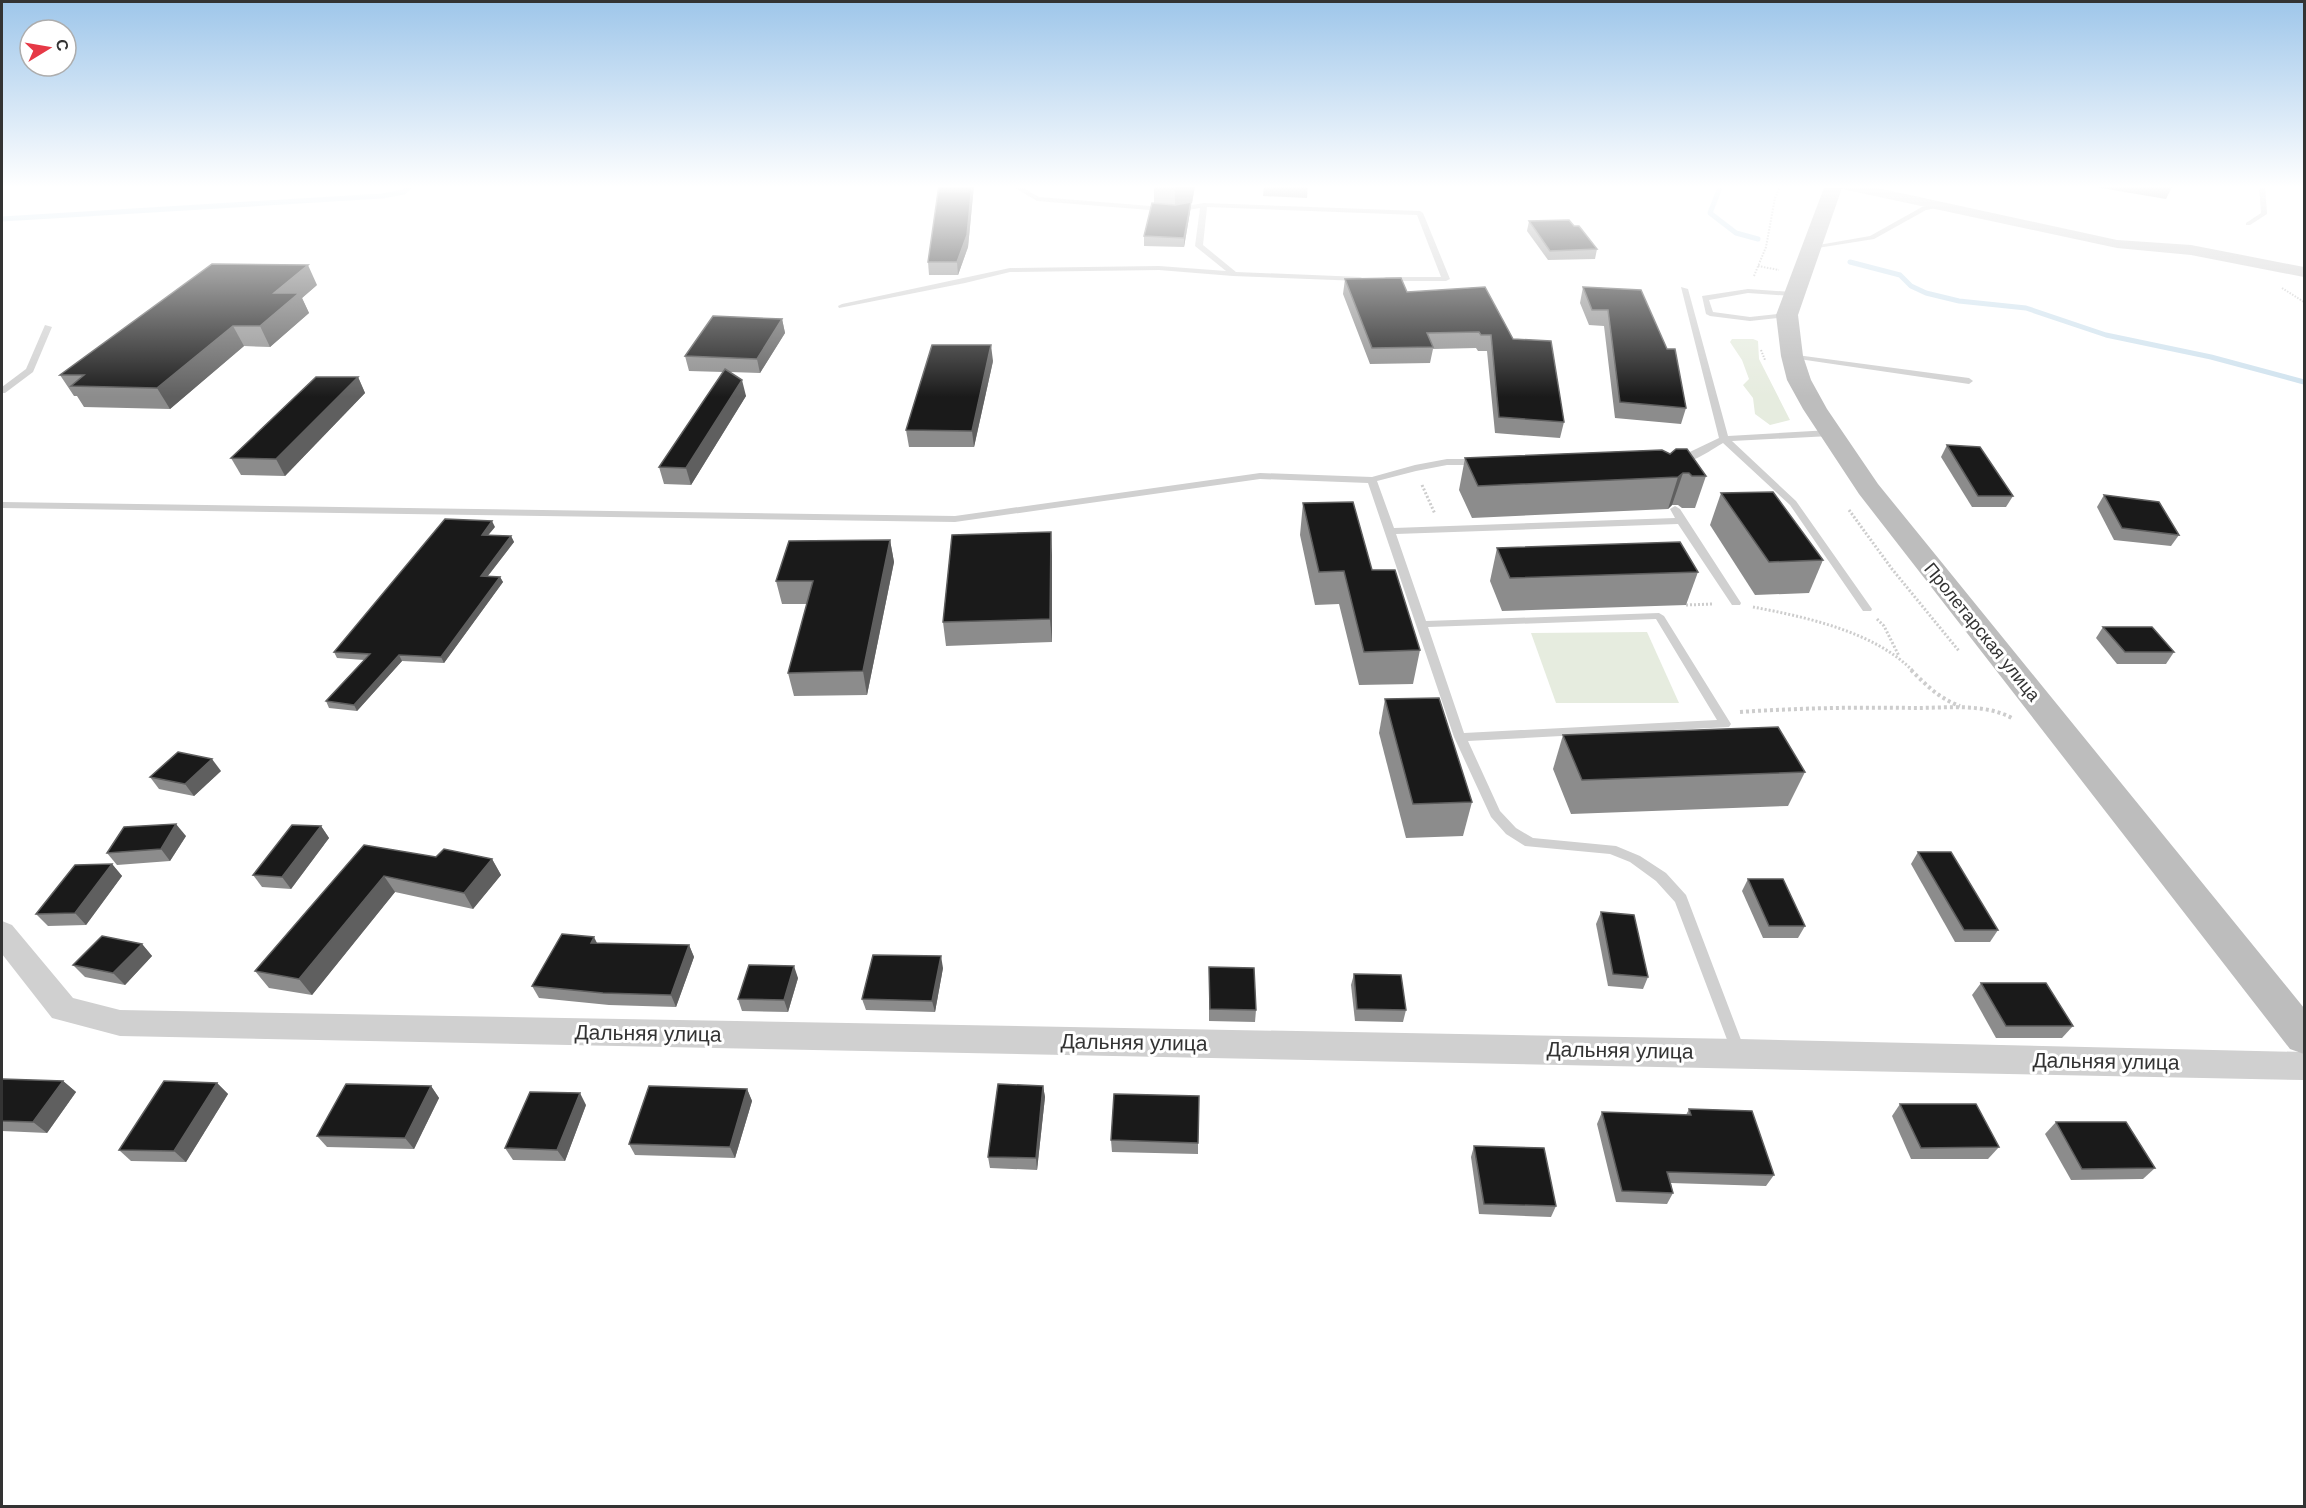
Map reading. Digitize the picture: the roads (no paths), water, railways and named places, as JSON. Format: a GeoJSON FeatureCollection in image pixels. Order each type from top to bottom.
{"type":"FeatureCollection","features":[{"type":"Feature","properties":{"kind":"main road","name":"Пролетарская улица"},"geometry":{"type":"LineString","coordinates":[[1808,255],[1787,315],[1792,356],[1799,380],[1830,433],[1868,489],[2304,1037]]}},
{"type":"Feature","properties":{"kind":"street"},"geometry":{"type":"LineString","coordinates":[[2219,255],[2304,272]]}},
{"type":"Feature","properties":{"kind":"street","name":"Дальняя улица"},"geometry":{"type":"LineString","coordinates":[[2,933],[63,1008],[120,1023],[1739,1053],[2304,1066]]}},
{"type":"Feature","properties":{"kind":"lane"},"geometry":{"type":"LineString","coordinates":[[1210,255],[1234,274]]}},
{"type":"Feature","properties":{"kind":"lane"},"geometry":{"type":"LineString","coordinates":[[842,306],[1010,270],[1159,268],[1326,280],[1446,279],[1437,255]]}},
{"type":"Feature","properties":{"kind":"lane"},"geometry":{"type":"LineString","coordinates":[[1684,289],[1724,439],[1792,503],[1866,609]]}},
{"type":"Feature","properties":{"kind":"lane"},"geometry":{"type":"LineString","coordinates":[[1787,315],[1750,319],[1710,314],[1704,298],[1748,291],[1793,294]]}},
{"type":"Feature","properties":{"kind":"lane"},"geometry":{"type":"LineString","coordinates":[[2,391],[30,370],[48,327]]}},
{"type":"Feature","properties":{"kind":"lane"},"geometry":{"type":"LineString","coordinates":[[1792,356],[1969,381]]}},
{"type":"Feature","properties":{"kind":"lane"},"geometry":{"type":"LineString","coordinates":[[1662,460],[1684,460],[1724,439],[1830,433]]}},
{"type":"Feature","properties":{"kind":"lane"},"geometry":{"type":"LineString","coordinates":[[2,505],[954,519],[1260,476],[1372,480],[1447,462],[1495,462]]}},
{"type":"Feature","properties":{"kind":"lane"},"geometry":{"type":"LineString","coordinates":[[1372,480],[1460,737],[1495,814],[1511,831],[1530,843],[1611,849],[1635,859],[1662,877],[1681,899],[1739,1053]]}},
{"type":"Feature","properties":{"kind":"lane"},"geometry":{"type":"LineString","coordinates":[[1675,509],[1736,603]]}},
{"type":"Feature","properties":{"kind":"lane"},"geometry":{"type":"LineString","coordinates":[[1390,531],[1681,520]]}},
{"type":"Feature","properties":{"kind":"lane"},"geometry":{"type":"LineString","coordinates":[[1422,624],[1659,616],[1725,724],[1460,737]]}},
{"type":"Feature","properties":{"kind":"waterway"},"geometry":{"type":"LineString","coordinates":[[1850,262],[1900,275],[1911,286],[1926,293],[1959,301],[2026,308],[2106,335],[2211,357],[2304,382]]}}]}
